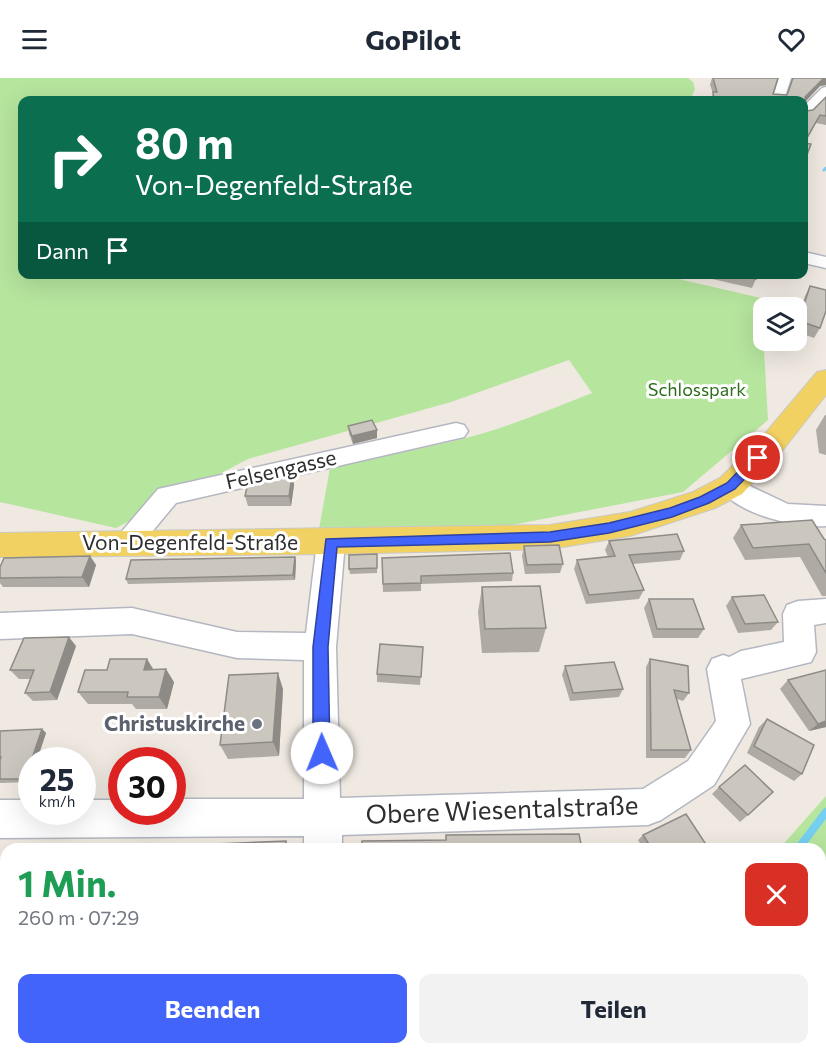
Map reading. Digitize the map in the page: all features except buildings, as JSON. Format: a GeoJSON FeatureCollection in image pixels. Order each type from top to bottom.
{"type":"FeatureCollection","features":[{"type":"Feature","properties":{"kind":"main road","name":"Von-Degenfeld-Straße"},"geometry":{"type":"LineString","coordinates":[[0,545],[331,542],[550,537],[590,532],[672,512],[704,500],[731,486],[772,444],[826,378]]}},
{"type":"Feature","properties":{"kind":"street"},"geometry":{"type":"LineString","coordinates":[[779,96],[785,78]]}},
{"type":"Feature","properties":{"kind":"street"},"geometry":{"type":"LineString","coordinates":[[808,109],[826,91]]}},
{"type":"Feature","properties":{"kind":"street"},"geometry":{"type":"LineString","coordinates":[[808,258],[826,263]]}},
{"type":"Feature","properties":{"kind":"street","name":"Felsengasse"},"geometry":{"type":"LineString","coordinates":[[126,543],[167,496],[456,431]]}},
{"type":"Feature","properties":{"kind":"street"},"geometry":{"type":"LineString","coordinates":[[731,486],[758,504],[784,513],[819,517],[826,543]]}},
{"type":"Feature","properties":{"kind":"street"},"geometry":{"type":"LineString","coordinates":[[323,833],[320,647],[331,542]]}},
{"type":"Feature","properties":{"kind":"street","name":"Obere Wiesentalstraße"},"geometry":{"type":"LineString","coordinates":[[0,819],[323,833],[648,807],[701,773],[733,724],[732,667],[800,652],[798,614],[826,611]]}},
{"type":"Feature","properties":{"kind":"street"},"geometry":{"type":"LineString","coordinates":[[0,626],[132,621],[237,645],[320,647]]}},
{"type":"Feature","properties":{"kind":"green space","name":"Schlosspark"},"geometry":{"type":"Polygon","coordinates":[[[0,78],[688,78],[693,82],[695,89],[692,96],[18,96],[18,279],[679,279],[757,297],[753,297],[753,351],[764,351],[768,420],[683,492],[502,527],[319,529],[330,468],[482,434],[592,393],[569,360],[451,402],[248,459],[116,528],[0,502],[0,78]]]}},
{"type":"Feature","properties":{"kind":"green space"},"geometry":{"type":"Polygon","coordinates":[[[826,796],[826,843],[784,843],[826,796]]]}},
{"type":"Feature","properties":{"kind":"waterway"},"geometry":{"type":"LineString","coordinates":[[803,843],[826,812]]}},
{"type":"Feature","properties":{"kind":"place","name":"Christuskirche"},"geometry":{"type":"Point","coordinates":[257,724]}},
{"type":"Feature","properties":{"kind":"route"},"geometry":{"type":"LineString","coordinates":[[322,753],[320,647],[331,542],[550,537],[590,532],[630,524],[704,500],[731,486],[758,458]]}}]}
